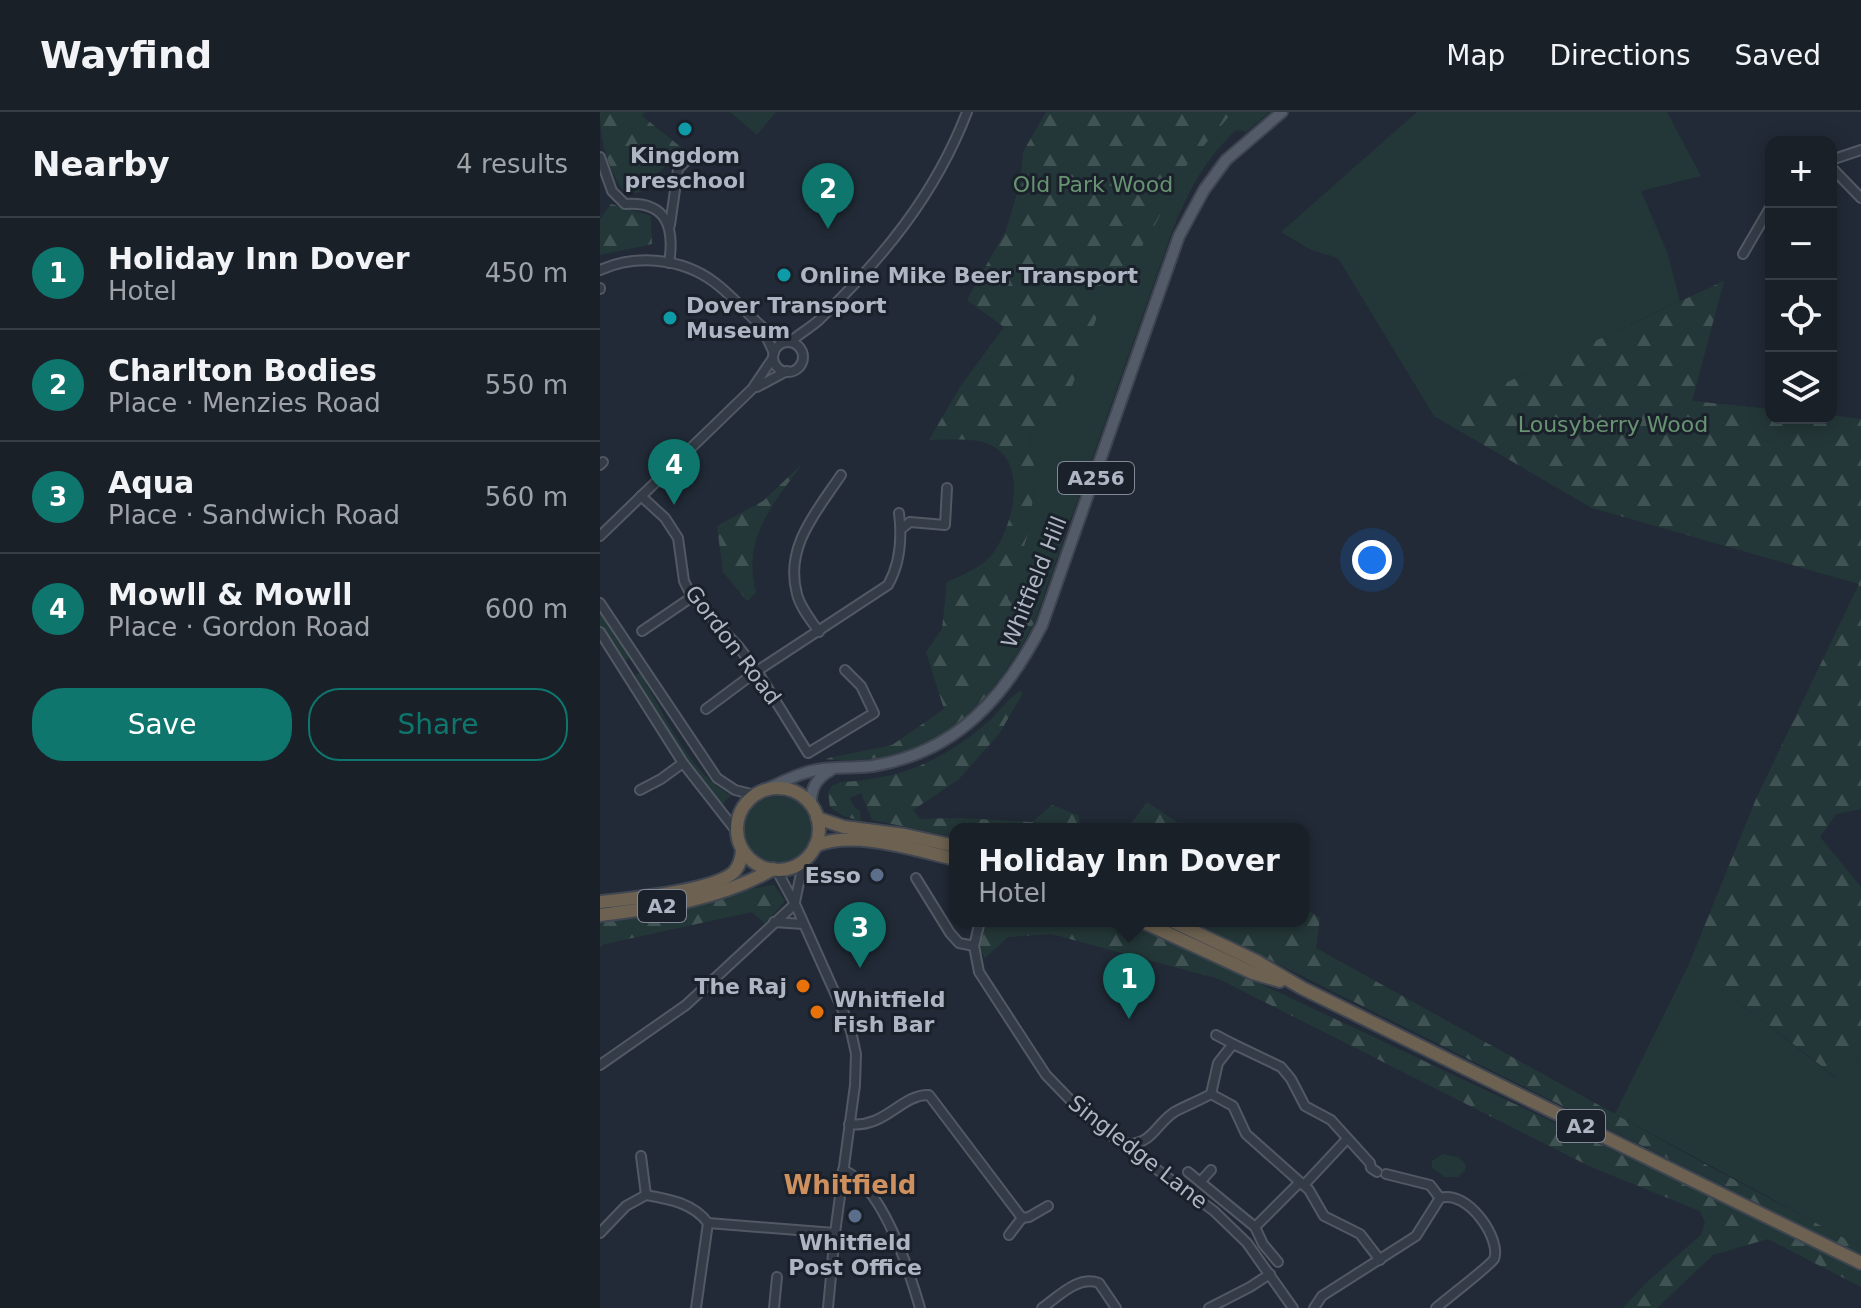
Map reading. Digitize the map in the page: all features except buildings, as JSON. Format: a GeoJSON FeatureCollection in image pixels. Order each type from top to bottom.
{"type":"FeatureCollection","features":[{"type":"Feature","properties":{"kind":"highway"},"geometry":{"type":"LineString","coordinates":[[727,883],[739,866],[742,849],[737,832],[741,811],[760,792],[791,790],[811,806],[817,818],[818,835],[811,851]]}},
{"type":"Feature","properties":{"kind":"highway"},"geometry":{"type":"LineString","coordinates":[[817,818],[844,827],[949,845]]}},
{"type":"Feature","properties":{"kind":"highway"},"geometry":{"type":"LineString","coordinates":[[742,849],[755,862],[775,869],[793,866],[828,841],[848,839],[949,858]]}},
{"type":"Feature","properties":{"kind":"highway","name":"A2"},"geometry":{"type":"LineString","coordinates":[[600,915],[653,908],[775,869]]}},
{"type":"Feature","properties":{"kind":"highway","name":"A2"},"geometry":{"type":"LineString","coordinates":[[600,902],[727,883]]}},
{"type":"Feature","properties":{"kind":"highway","name":"A2"},"geometry":{"type":"LineString","coordinates":[[1154,927],[1253,973],[1302,988]]}},
{"type":"Feature","properties":{"kind":"highway","name":"A2"},"geometry":{"type":"LineString","coordinates":[[1185,927],[1256,961],[1302,988],[1861,1263]]}},
{"type":"Feature","properties":{"kind":"main road","name":"Whitfield Hill"},"geometry":{"type":"LineString","coordinates":[[760,792],[801,774],[903,759],[928,749],[970,722],[1011,681],[1042,625],[1179,236],[1204,190],[1226,160],[1282,112]]}},
{"type":"Feature","properties":{"kind":"main road"},"geometry":{"type":"LineString","coordinates":[[811,806],[815,782],[824,774],[841,768]]}},
{"type":"Feature","properties":{"kind":"street"},"geometry":{"type":"LineString","coordinates":[[602,532],[752,389],[778,346],[817,322],[893,241],[920,207],[945,163],[967,112]]}},
{"type":"Feature","properties":{"kind":"street"},"geometry":{"type":"LineString","coordinates":[[1837,158],[1861,150]]}},
{"type":"Feature","properties":{"kind":"street"},"geometry":{"type":"LineString","coordinates":[[600,157],[612,191],[625,204],[651,206],[670,225]]}},
{"type":"Feature","properties":{"kind":"street"},"geometry":{"type":"LineString","coordinates":[[669,263],[672,249],[670,225],[678,169],[688,159]]}},
{"type":"Feature","properties":{"kind":"street"},"geometry":{"type":"LineString","coordinates":[[1837,173],[1861,198]]}},
{"type":"Feature","properties":{"kind":"street"},"geometry":{"type":"LineString","coordinates":[[1743,254],[1770,208]]}},
{"type":"Feature","properties":{"kind":"street"},"geometry":{"type":"LineString","coordinates":[[600,270],[638,260],[669,263],[701,274],[714,282],[762,329],[800,349],[803,357]]}},
{"type":"Feature","properties":{"kind":"street"},"geometry":{"type":"LineString","coordinates":[[752,389],[799,367],[804,344],[817,322]]}},
{"type":"Feature","properties":{"kind":"street"},"geometry":{"type":"LineString","coordinates":[[762,329],[776,365],[787,371]]}},
{"type":"Feature","properties":{"kind":"street"},"geometry":{"type":"LineString","coordinates":[[819,632],[797,596],[794,555],[803,532],[841,475]]}},
{"type":"Feature","properties":{"kind":"street"},"geometry":{"type":"LineString","coordinates":[[901,529],[910,522],[945,525],[947,488]]}},
{"type":"Feature","properties":{"kind":"street","name":"Gordon Road"},"geometry":{"type":"LineString","coordinates":[[641,496],[665,518],[678,538],[684,581],[692,597],[757,671],[808,753],[874,713],[861,686],[845,670]]}},
{"type":"Feature","properties":{"kind":"street"},"geometry":{"type":"LineString","coordinates":[[706,709],[757,671],[888,585],[896,572],[901,529],[899,513]]}},
{"type":"Feature","properties":{"kind":"street"},"geometry":{"type":"LineString","coordinates":[[642,631],[692,597]]}},
{"type":"Feature","properties":{"kind":"street"},"geometry":{"type":"LineString","coordinates":[[600,603],[717,778],[735,790],[760,792]]}},
{"type":"Feature","properties":{"kind":"street"},"geometry":{"type":"LineString","coordinates":[[600,632],[683,763],[737,832]]}},
{"type":"Feature","properties":{"kind":"street"},"geometry":{"type":"LineString","coordinates":[[640,790],[683,763]]}},
{"type":"Feature","properties":{"kind":"street"},"geometry":{"type":"LineString","coordinates":[[600,1065],[686,1005],[795,904],[800,878],[811,851]]}},
{"type":"Feature","properties":{"kind":"street"},"geometry":{"type":"LineString","coordinates":[[775,869],[795,904],[854,1043],[856,1076],[828,1308]]}},
{"type":"Feature","properties":{"kind":"street"},"geometry":{"type":"LineString","coordinates":[[916,878],[959,943],[974,946],[979,927]]}},
{"type":"Feature","properties":{"kind":"street"},"geometry":{"type":"LineString","coordinates":[[774,922],[803,924]]}},
{"type":"Feature","properties":{"kind":"street","name":"Singledge Lane"},"geometry":{"type":"LineString","coordinates":[[974,946],[979,972],[1046,1075],[1080,1110],[1117,1140],[1130,1144],[1137,1155],[1214,1211],[1247,1243],[1293,1308]]}},
{"type":"Feature","properties":{"kind":"street"},"geometry":{"type":"LineString","coordinates":[[1216,1035],[1281,1067],[1305,1106],[1331,1120],[1382,1173],[1430,1185],[1440,1198]]}},
{"type":"Feature","properties":{"kind":"street"},"geometry":{"type":"LineString","coordinates":[[1130,1144],[1146,1140],[1175,1112],[1211,1094],[1218,1063],[1233,1044]]}},
{"type":"Feature","properties":{"kind":"street"},"geometry":{"type":"LineString","coordinates":[[1211,1094],[1233,1106],[1246,1134],[1302,1183],[1324,1216],[1360,1234],[1380,1260]]}},
{"type":"Feature","properties":{"kind":"street"},"geometry":{"type":"LineString","coordinates":[[849,1124],[871,1124],[918,1096],[929,1095],[1022,1218]]}},
{"type":"Feature","properties":{"kind":"street"},"geometry":{"type":"LineString","coordinates":[[1255,1227],[1347,1139]]}},
{"type":"Feature","properties":{"kind":"street"},"geometry":{"type":"LineString","coordinates":[[641,1156],[646,1195]]}},
{"type":"Feature","properties":{"kind":"street"},"geometry":{"type":"LineString","coordinates":[[843,1170],[864,1188],[894,1231],[920,1308]]}},
{"type":"Feature","properties":{"kind":"street"},"geometry":{"type":"LineString","coordinates":[[1201,1181],[1211,1170]]}},
{"type":"Feature","properties":{"kind":"street"},"geometry":{"type":"LineString","coordinates":[[1188,1172],[1255,1227],[1263,1244],[1278,1262]]}},
{"type":"Feature","properties":{"kind":"street"},"geometry":{"type":"LineString","coordinates":[[600,1233],[626,1206],[646,1195],[687,1205],[702,1215],[708,1223],[696,1308]]}},
{"type":"Feature","properties":{"kind":"street"},"geometry":{"type":"LineString","coordinates":[[1314,1308],[1322,1296],[1416,1236],[1440,1198],[1451,1195],[1471,1205],[1496,1249],[1492,1263],[1436,1308]]}},
{"type":"Feature","properties":{"kind":"street"},"geometry":{"type":"LineString","coordinates":[[1009,1235],[1022,1218],[1048,1206]]}},
{"type":"Feature","properties":{"kind":"street"},"geometry":{"type":"LineString","coordinates":[[708,1223],[835,1233]]}},
{"type":"Feature","properties":{"kind":"street"},"geometry":{"type":"LineString","coordinates":[[1209,1308],[1270,1274]]}},
{"type":"Feature","properties":{"kind":"street"},"geometry":{"type":"LineString","coordinates":[[774,1308],[777,1277]]}},
{"type":"Feature","properties":{"kind":"street"},"geometry":{"type":"LineString","coordinates":[[1042,1308],[1074,1285],[1087,1280],[1099,1283],[1116,1308]]}},
{"type":"Feature","properties":{"kind":"green space"},"geometry":{"type":"Polygon","coordinates":[[[600,112],[645,112],[642,116],[682,148],[641,192],[626,194],[614,176],[603,145],[600,112]]]}},
{"type":"Feature","properties":{"kind":"green space"},"geometry":{"type":"Polygon","coordinates":[[[730,112],[776,112],[757,135],[730,112]]]}},
{"type":"Feature","properties":{"kind":"green space","name":"Old Park Wood"},"geometry":{"type":"Polygon","coordinates":[[[1046,112],[1233,112],[1186,166],[1149,236],[1102,303],[1070,392],[1030,433],[1035,476],[1030,527],[1008,599],[1020,612],[1035,621],[1017,653],[998,682],[976,706],[952,727],[925,743],[895,754],[862,760],[824,759],[892,745],[944,709],[926,652],[942,629],[947,582],[985,562],[994,552],[1007,525],[1014,492],[1009,462],[1000,451],[980,441],[929,440],[960,387],[1004,327],[967,300],[1006,230],[1020,184],[1023,152],[1046,112]]]}},
{"type":"Feature","properties":{"kind":"green space"},"geometry":{"type":"Polygon","coordinates":[[[1233,112],[1270,112],[1246,132],[1236,130],[1225,141],[1206,164],[1173,229],[1035,621],[1020,612],[1008,599],[1030,527],[1035,476],[1030,433],[1070,392],[1102,303],[1149,236],[1186,166],[1233,112]]]}},
{"type":"Feature","properties":{"kind":"green space"},"geometry":{"type":"Polygon","coordinates":[[[1417,112],[1667,112],[1701,176],[1641,191],[1667,252],[1680,301],[1434,416],[1338,258],[1311,250],[1281,232],[1417,112]]]}},
{"type":"Feature","properties":{"kind":"green space"},"geometry":{"type":"Polygon","coordinates":[[[611,204],[651,216],[652,244],[600,255],[600,219],[611,204]]]}},
{"type":"Feature","properties":{"kind":"green space","name":"Lousyberry Wood"},"geometry":{"type":"Polygon","coordinates":[[[1724,281],[1692,401],[1765,408],[1765,424],[1837,424],[1837,416],[1861,419],[1861,809],[1836,814],[1820,837],[1861,887],[1861,1058],[1837,1078],[1689,964],[1756,799],[1859,584],[1592,508],[1434,416],[1724,281]]]}},
{"type":"Feature","properties":{"kind":"green space"},"geometry":{"type":"Polygon","coordinates":[[[802,464],[762,523],[753,555],[756,593],[747,601],[723,572],[717,526],[763,501],[802,464]]]}},
{"type":"Feature","properties":{"kind":"green space"},"geometry":{"type":"Polygon","coordinates":[[[600,613],[629,657],[625,661],[600,627],[600,613]]]}},
{"type":"Feature","properties":{"kind":"green space"},"geometry":{"type":"Polygon","coordinates":[[[640,673],[690,758],[716,786],[731,795],[722,805],[677,745],[635,675],[640,673]]]}},
{"type":"Feature","properties":{"kind":"green space"},"geometry":{"type":"Polygon","coordinates":[[[1020,691],[1023,693],[999,734],[958,780],[913,810],[920,819],[1032,822],[1052,805],[1079,816],[1080,823],[949,823],[949,836],[872,820],[861,793],[850,798],[860,811],[861,821],[843,816],[830,807],[828,792],[832,786],[903,772],[938,757],[972,735],[1020,691]]]}},
{"type":"Feature","properties":{"kind":"green space"},"geometry":{"type":"Polygon","coordinates":[[[778,796],[801,806],[811,829],[801,852],[778,862],[755,852],[745,829],[755,806],[778,796]]]}},
{"type":"Feature","properties":{"kind":"green space"},"geometry":{"type":"Polygon","coordinates":[[[1147,802],[1178,823],[1131,823],[1147,802]]]}},
{"type":"Feature","properties":{"kind":"green space"},"geometry":{"type":"Polygon","coordinates":[[[774,885],[785,901],[765,924],[752,912],[600,947],[600,921],[663,912],[774,885]]]}},
{"type":"Feature","properties":{"kind":"green space"},"geometry":{"type":"Polygon","coordinates":[[[1309,911],[1320,918],[1316,948],[1861,1247],[1861,1255],[1204,927],[1309,927],[1309,911]]]}},
{"type":"Feature","properties":{"kind":"green space"},"geometry":{"type":"Polygon","coordinates":[[[984,927],[1138,927],[1149,931],[1836,1259],[1861,1272],[1861,1287],[1768,1239],[1713,1255],[1657,1308],[1623,1308],[1645,1284],[1701,1235],[1705,1222],[1700,1211],[1591,1167],[1219,979],[1051,934],[1008,937],[985,958],[979,947],[984,927]]]}},
{"type":"Feature","properties":{"kind":"green space"},"geometry":{"type":"Polygon","coordinates":[[[1689,964],[1836,1078],[1861,1058],[1861,1247],[1615,1114],[1689,964]]]}},
{"type":"Feature","properties":{"kind":"green space"},"geometry":{"type":"Polygon","coordinates":[[[1443,1154],[1458,1157],[1466,1165],[1458,1177],[1445,1177],[1432,1168],[1432,1161],[1443,1154]]]}},
{"type":"Feature","properties":{"kind":"place","name":"Kingdom preschool"},"geometry":{"type":"Point","coordinates":[685,129]}},
{"type":"Feature","properties":{"kind":"place","name":"Charlton Bodies"},"geometry":{"type":"Point","coordinates":[828,229]}},
{"type":"Feature","properties":{"kind":"place","name":"Online Mike Beer Transport"},"geometry":{"type":"Point","coordinates":[784,275]}},
{"type":"Feature","properties":{"kind":"place","name":"Dover Transport Museum"},"geometry":{"type":"Point","coordinates":[670,318]}},
{"type":"Feature","properties":{"kind":"place","name":"Mowll & Mowll"},"geometry":{"type":"Point","coordinates":[674,505]}},
{"type":"Feature","properties":{"kind":"place","name":"Esso"},"geometry":{"type":"Point","coordinates":[877,875]}},
{"type":"Feature","properties":{"kind":"place","name":"Aqua"},"geometry":{"type":"Point","coordinates":[860,968]}},
{"type":"Feature","properties":{"kind":"place","name":"The Raj"},"geometry":{"type":"Point","coordinates":[803,986]}},
{"type":"Feature","properties":{"kind":"place","name":"Whitfield Fish Bar"},"geometry":{"type":"Point","coordinates":[817,1012]}},
{"type":"Feature","properties":{"kind":"place","name":"Holiday Inn Dover"},"geometry":{"type":"Point","coordinates":[1129,1019]}},
{"type":"Feature","properties":{"kind":"place","name":"Whitfield Post Office"},"geometry":{"type":"Point","coordinates":[855,1216]}},
{"type":"Feature","properties":{"kind":"district","name":"Whitfield"},"geometry":{"type":"Point","coordinates":[850,1185]}}]}
